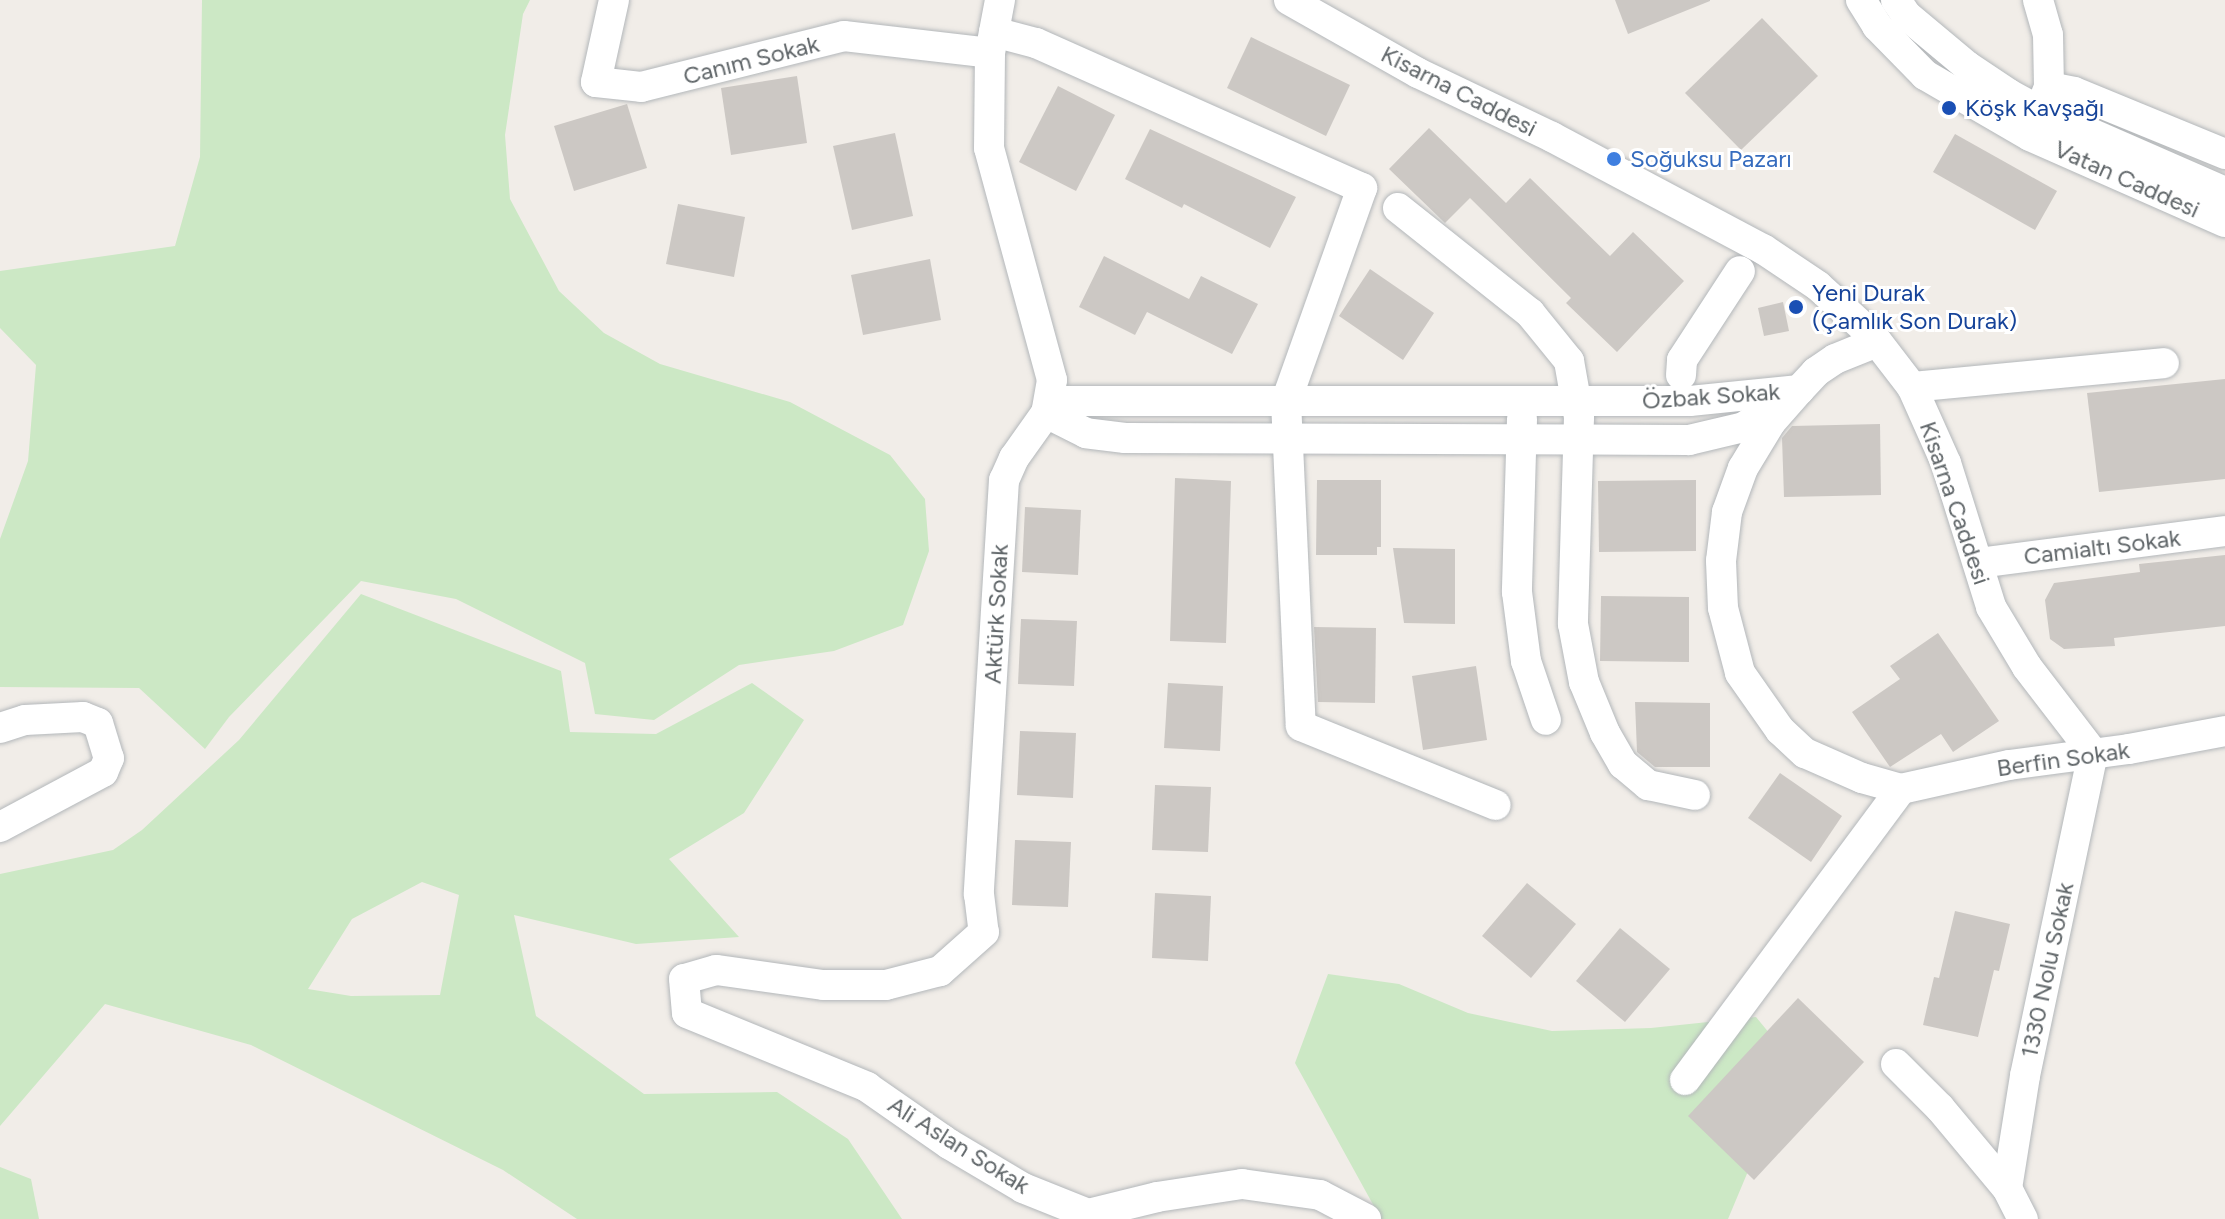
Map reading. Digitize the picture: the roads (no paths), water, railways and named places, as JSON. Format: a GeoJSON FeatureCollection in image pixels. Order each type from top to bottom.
{"type":"FeatureCollection","features":[{"type":"Feature","properties":{"kind":"street","name":"Canım Sokak"},"geometry":{"type":"LineString","coordinates":[[614,0],[596,82],[641,87],[844,36],[992,42]]}},
{"type":"Feature","properties":{"kind":"street","name":"Aktürk Sokak"},"geometry":{"type":"LineString","coordinates":[[684,979],[716,970],[823,985],[886,985],[940,971],[984,932],[979,894],[1004,480],[1014,458],[1046,413],[1052,380],[989,148],[992,42],[1000,0]]}},
{"type":"Feature","properties":{"kind":"street","name":"Vatan Caddesi"},"geometry":{"type":"LineString","coordinates":[[1861,0],[1877,26],[1925,75],[2040,111],[2225,192]]}},
{"type":"Feature","properties":{"kind":"street","name":"Vatan Caddesi"},"geometry":{"type":"LineString","coordinates":[[1896,0],[1906,15],[1967,66],[2225,222]]}},
{"type":"Feature","properties":{"kind":"street"},"geometry":{"type":"LineString","coordinates":[[2038,0],[2048,35],[2040,111]]}},
{"type":"Feature","properties":{"kind":"street","name":"Kisarna Caddesi"},"geometry":{"type":"LineString","coordinates":[[1300,3],[1418,73],[1552,137],[1763,249],[1818,286],[1877,342],[1912,387],[1946,463],[1991,607],[2005,634],[2093,753]]}},
{"type":"Feature","properties":{"kind":"street"},"geometry":{"type":"LineString","coordinates":[[992,42],[1036,43],[1362,188],[1286,401],[1301,726],[1496,805]]}},
{"type":"Feature","properties":{"kind":"street"},"geometry":{"type":"LineString","coordinates":[[2040,111],[2074,92],[2225,154]]}},
{"type":"Feature","properties":{"kind":"street"},"geometry":{"type":"LineString","coordinates":[[1398,208],[1530,313],[1569,361],[1578,401],[1579,440],[1573,624],[1584,682],[1605,733],[1623,764],[1648,785],[1695,795]]}},
{"type":"Feature","properties":{"kind":"street"},"geometry":{"type":"LineString","coordinates":[[1681,375],[1682,360],[1740,271]]}},
{"type":"Feature","properties":{"kind":"street"},"geometry":{"type":"LineString","coordinates":[[1685,1080],[1901,789],[1862,778],[1805,753],[1780,730],[1740,673],[1723,608],[1721,561],[1727,512],[1743,468],[1771,422],[1816,372],[1835,359],[1877,342]]}},
{"type":"Feature","properties":{"kind":"street"},"geometry":{"type":"LineString","coordinates":[[1912,387],[2164,363]]}},
{"type":"Feature","properties":{"kind":"street","name":"Özbak Sokak"},"geometry":{"type":"LineString","coordinates":[[1046,413],[1067,401],[1690,401],[1799,390]]}},
{"type":"Feature","properties":{"kind":"street","name":"Özbak Sokak"},"geometry":{"type":"LineString","coordinates":[[1046,413],[1086,433],[1112,436],[1689,440],[1726,434],[1744,427],[1799,390]]}},
{"type":"Feature","properties":{"kind":"street"},"geometry":{"type":"LineString","coordinates":[[1523,401],[1517,592],[1526,661],[1546,720]]}},
{"type":"Feature","properties":{"kind":"street","name":"Camialtı Sokak"},"geometry":{"type":"LineString","coordinates":[[1979,563],[2225,531]]}},
{"type":"Feature","properties":{"kind":"street"},"geometry":{"type":"LineString","coordinates":[[0,728],[25,720],[83,717],[98,723],[109,758],[103,772],[0,827]]}},
{"type":"Feature","properties":{"kind":"street","name":"Berfin Sokak"},"geometry":{"type":"LineString","coordinates":[[1901,789],[2009,765],[2225,731]]}},
{"type":"Feature","properties":{"kind":"street","name":"1330 Nolu Sokak"},"geometry":{"type":"LineString","coordinates":[[2022,1209],[2025,1076],[2093,753]]}},
{"type":"Feature","properties":{"kind":"street","name":"Ali Aslan Sokak"},"geometry":{"type":"LineString","coordinates":[[684,979],[687,1013],[867,1087],[949,1144],[1023,1188],[1088,1214],[1157,1197],[1242,1184],[1320,1195],[1366,1219]]}},
{"type":"Feature","properties":{"kind":"street"},"geometry":{"type":"LineString","coordinates":[[1896,1064],[1940,1108],[2022,1209]]}},
{"type":"Feature","properties":{"kind":"place","name":"Köşk Kavşağı"},"geometry":{"type":"Point","coordinates":[1949,108]}},
{"type":"Feature","properties":{"kind":"place","name":"Soğuksu Pazarı"},"geometry":{"type":"Point","coordinates":[1614,159]}},
{"type":"Feature","properties":{"kind":"place","name":"Yeni Durak (Çamlık Son Durak)"},"geometry":{"type":"Point","coordinates":[1796,307]}}]}
